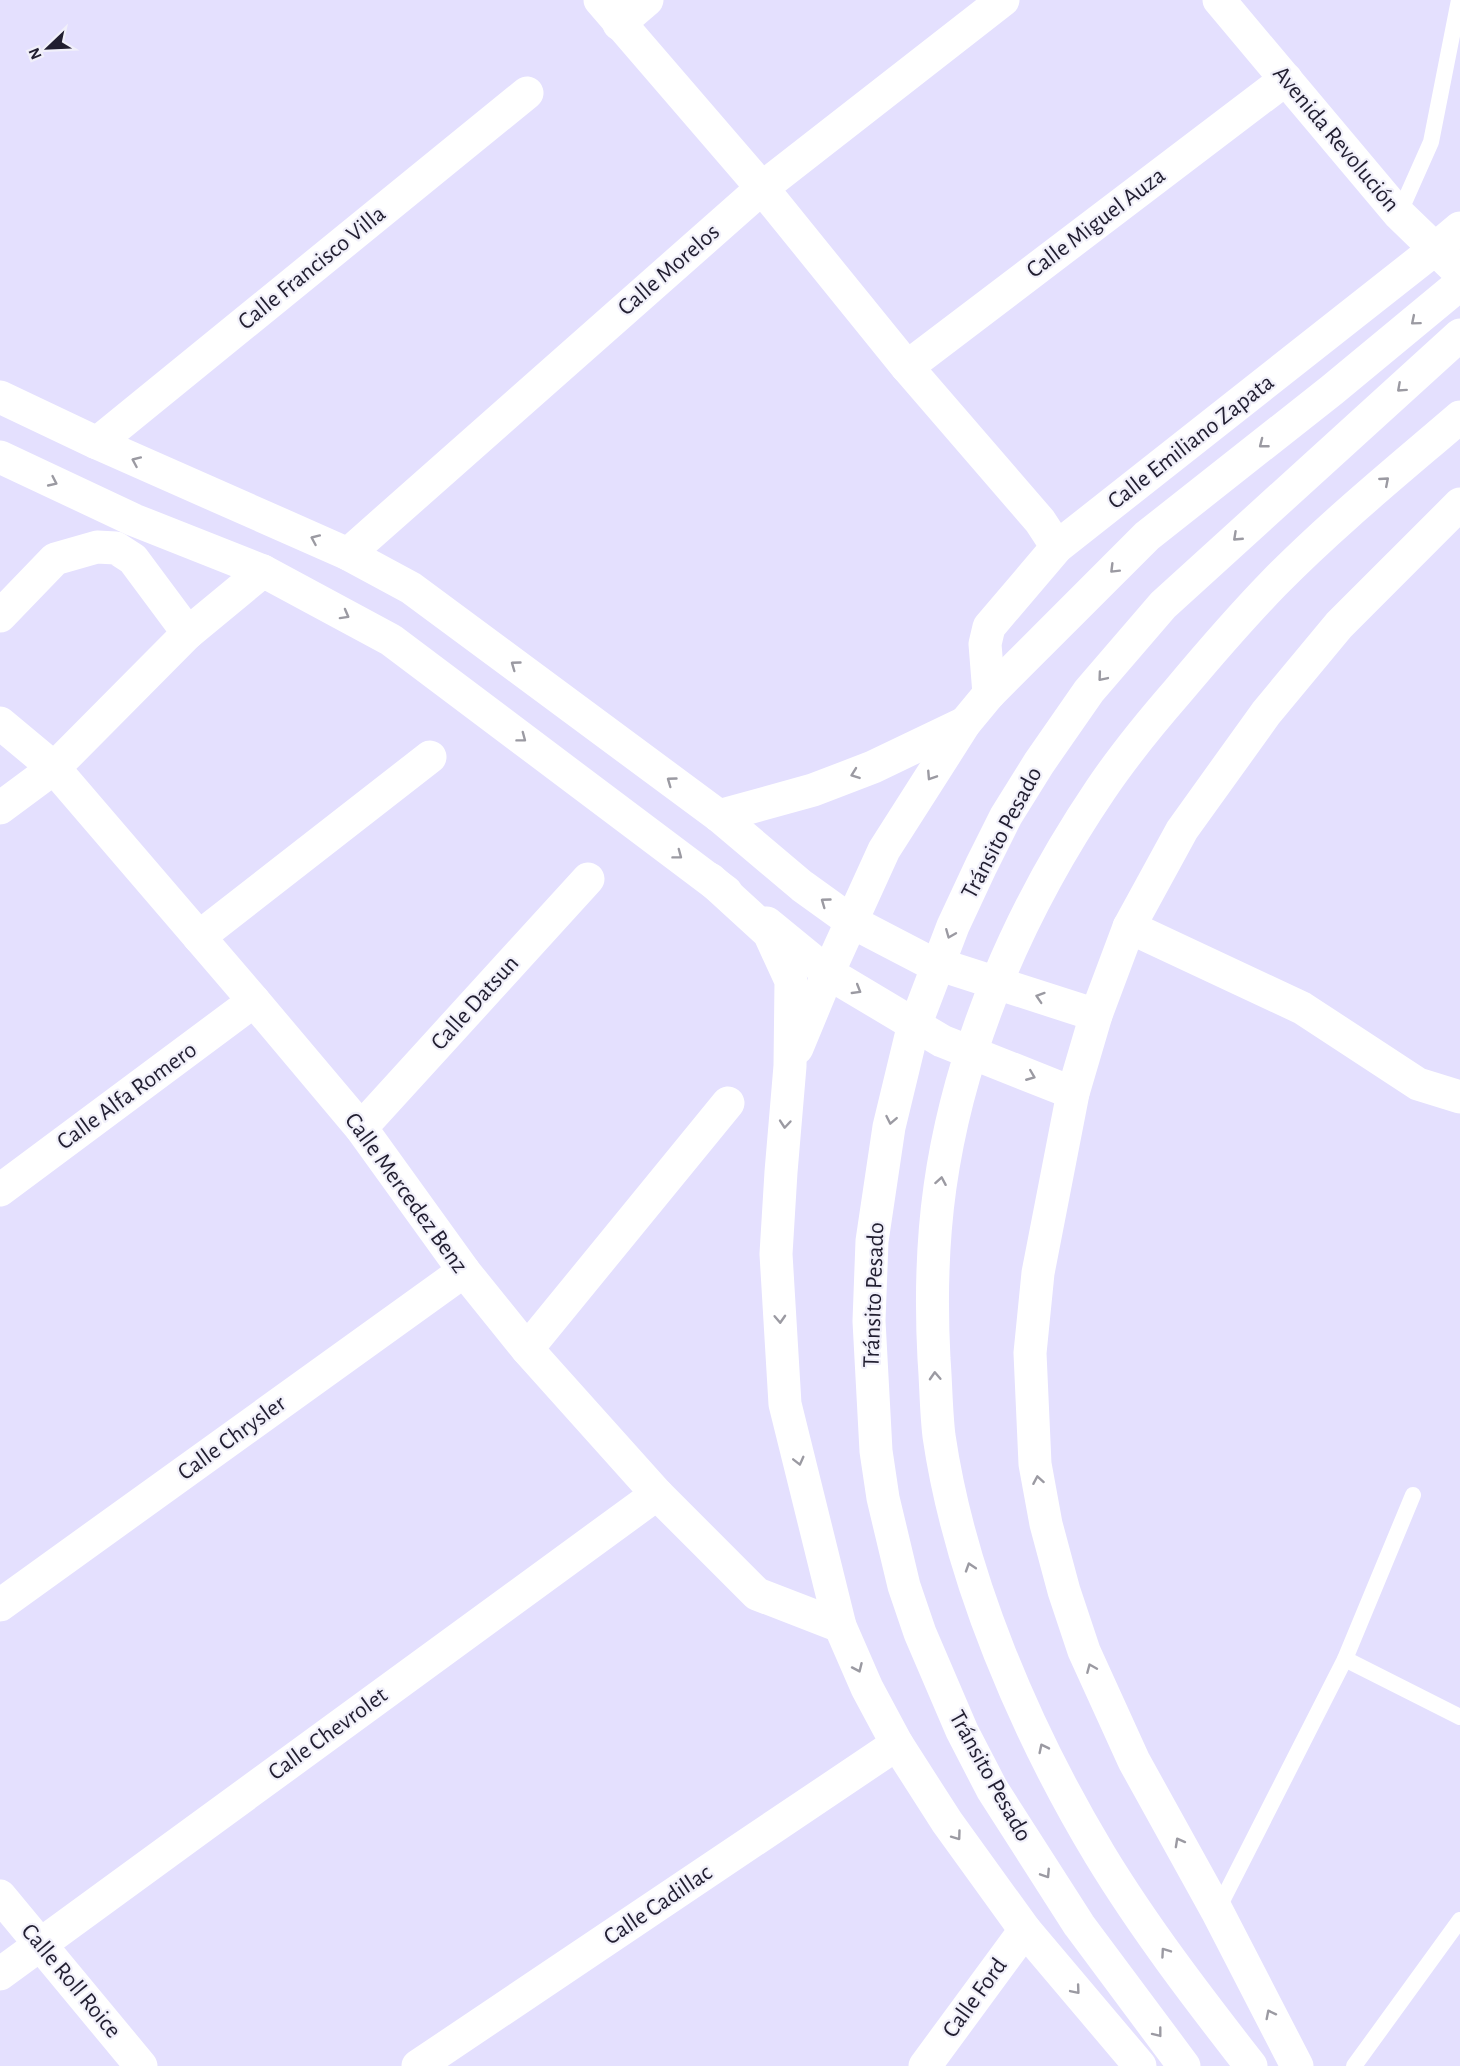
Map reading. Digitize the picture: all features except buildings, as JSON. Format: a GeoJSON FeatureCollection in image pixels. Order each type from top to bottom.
{"type":"FeatureCollection","features":[{"type":"Feature","properties":{"kind":"street"},"geometry":{"type":"LineString","coordinates":[[647,0],[610,12],[762,188],[907,367],[1040,520],[1057,547]]}},
{"type":"Feature","properties":{"kind":"street","name":"Calle Morelos"},"geometry":{"type":"LineString","coordinates":[[348,554],[762,188],[1003,0]]}},
{"type":"Feature","properties":{"kind":"street","name":"Avenida Revolución"},"geometry":{"type":"LineString","coordinates":[[1219,0],[1399,214],[1460,273]]}},
{"type":"Feature","properties":{"kind":"street","name":"Calle Miguel Auza"},"geometry":{"type":"LineString","coordinates":[[907,367],[1286,79]]}},
{"type":"Feature","properties":{"kind":"street","name":"Calle Francisco Villa"},"geometry":{"type":"LineString","coordinates":[[97,443],[527,93]]}},
{"type":"Feature","properties":{"kind":"street","name":"Calle Emiliano Zapata"},"geometry":{"type":"LineString","coordinates":[[989,694],[985,644],[989,627],[1057,547],[1460,228]]}},
{"type":"Feature","properties":{"kind":"street"},"geometry":{"type":"LineString","coordinates":[[790,1066],[828,973],[884,850],[965,723],[989,694],[1147,536],[1332,390],[1460,284]]}},
{"type":"Feature","properties":{"kind":"street","name":"Tránsito Pesado"},"geometry":{"type":"LineString","coordinates":[[1184,2066],[1079,1924],[992,1789],[962,1731],[920,1633],[904,1586],[883,1498],[878,1463],[869,1321],[872,1241],[889,1126],[911,1036],[953,926],[1006,816],[1039,763],[1089,691],[1163,605],[1460,335]]}},
{"type":"Feature","properties":{"kind":"street"},"geometry":{"type":"LineString","coordinates":[[0,397],[97,443],[348,554],[411,588],[718,816],[802,886],[852,922],[925,960],[1096,1015]]}},
{"type":"Feature","properties":{"kind":"street"},"geometry":{"type":"LineString","coordinates":[[1251,2066],[1183,1979],[1101,1856],[1069,1800],[1020,1701],[980,1598],[962,1544],[939,1435],[932,1317],[933,1257],[940,1186],[967,1065],[1005,964],[1065,844],[1103,786],[1150,723],[1217,644],[1276,581],[1460,417]]}},
{"type":"Feature","properties":{"kind":"street"},"geometry":{"type":"LineString","coordinates":[[0,457],[134,520],[262,571],[391,640],[710,879],[828,973],[942,1041],[1073,1093]]}},
{"type":"Feature","properties":{"kind":"street"},"geometry":{"type":"LineString","coordinates":[[1297,2066],[1217,1911],[1134,1761],[1092,1672],[1064,1591],[1046,1524],[1035,1464],[1030,1353],[1038,1273],[1073,1093],[1096,1015],[1129,927],[1182,830],[1266,713],[1339,625],[1460,504]]}},
{"type":"Feature","properties":{"kind":"street"},"geometry":{"type":"LineString","coordinates":[[116,548],[134,520]]}},
{"type":"Feature","properties":{"kind":"street"},"geometry":{"type":"LineString","coordinates":[[0,616],[55,559],[97,547],[116,548],[133,559],[188,633]]}},
{"type":"Feature","properties":{"kind":"street"},"geometry":{"type":"LineString","coordinates":[[0,808],[54,768],[188,633],[262,571]]}},
{"type":"Feature","properties":{"kind":"street","name":"Calle Mercedez Benz"},"geometry":{"type":"LineString","coordinates":[[0,723],[54,768],[254,1002],[361,1128],[464,1271],[527,1349],[657,1494],[757,1594],[840,1626]]}},
{"type":"Feature","properties":{"kind":"street"},"geometry":{"type":"LineString","coordinates":[[718,816],[813,790],[873,768],[965,723]]}},
{"type":"Feature","properties":{"kind":"street"},"geometry":{"type":"LineString","coordinates":[[199,938],[430,756]]}},
{"type":"Feature","properties":{"kind":"street","name":"Calle Datsun"},"geometry":{"type":"LineString","coordinates":[[361,1128],[588,879]]}},
{"type":"Feature","properties":{"kind":"street"},"geometry":{"type":"LineString","coordinates":[[710,879],[769,933],[791,981],[790,1066],[776,1254],[785,1404],[840,1626],[867,1688],[897,1744],[947,1822],[1025,1930],[1140,2066]]}},
{"type":"Feature","properties":{"kind":"street"},"geometry":{"type":"LineString","coordinates":[[1129,927],[1302,1008],[1418,1084],[1460,1097]]}},
{"type":"Feature","properties":{"kind":"street","name":"Calle Alfa Romero"},"geometry":{"type":"LineString","coordinates":[[0,1190],[254,1002]]}},
{"type":"Feature","properties":{"kind":"street"},"geometry":{"type":"LineString","coordinates":[[527,1349],[728,1104]]}},
{"type":"Feature","properties":{"kind":"street","name":"Calle Chrysler"},"geometry":{"type":"LineString","coordinates":[[0,1605],[464,1271]]}},
{"type":"Feature","properties":{"kind":"street","name":"Calle Chevrolet"},"geometry":{"type":"LineString","coordinates":[[0,1974],[657,1494]]}},
{"type":"Feature","properties":{"kind":"street","name":"Calle Cadillac"},"geometry":{"type":"LineString","coordinates":[[418,2066],[897,1744]]}},
{"type":"Feature","properties":{"kind":"street","name":"Calle Roll Roice"},"geometry":{"type":"LineString","coordinates":[[0,1896],[141,2066]]}},
{"type":"Feature","properties":{"kind":"street","name":"Calle Ford"},"geometry":{"type":"LineString","coordinates":[[925,2066],[1025,1930]]}},
{"type":"Feature","properties":{"kind":"lane"},"geometry":{"type":"LineString","coordinates":[[1399,214],[1431,142],[1459,0]]}},
{"type":"Feature","properties":{"kind":"lane"},"geometry":{"type":"LineString","coordinates":[[1217,1911],[1345,1659],[1413,1495]]}},
{"type":"Feature","properties":{"kind":"lane"},"geometry":{"type":"LineString","coordinates":[[1345,1659],[1460,1717]]}},
{"type":"Feature","properties":{"kind":"lane"},"geometry":{"type":"LineString","coordinates":[[1354,2066],[1460,1920]]}}]}
